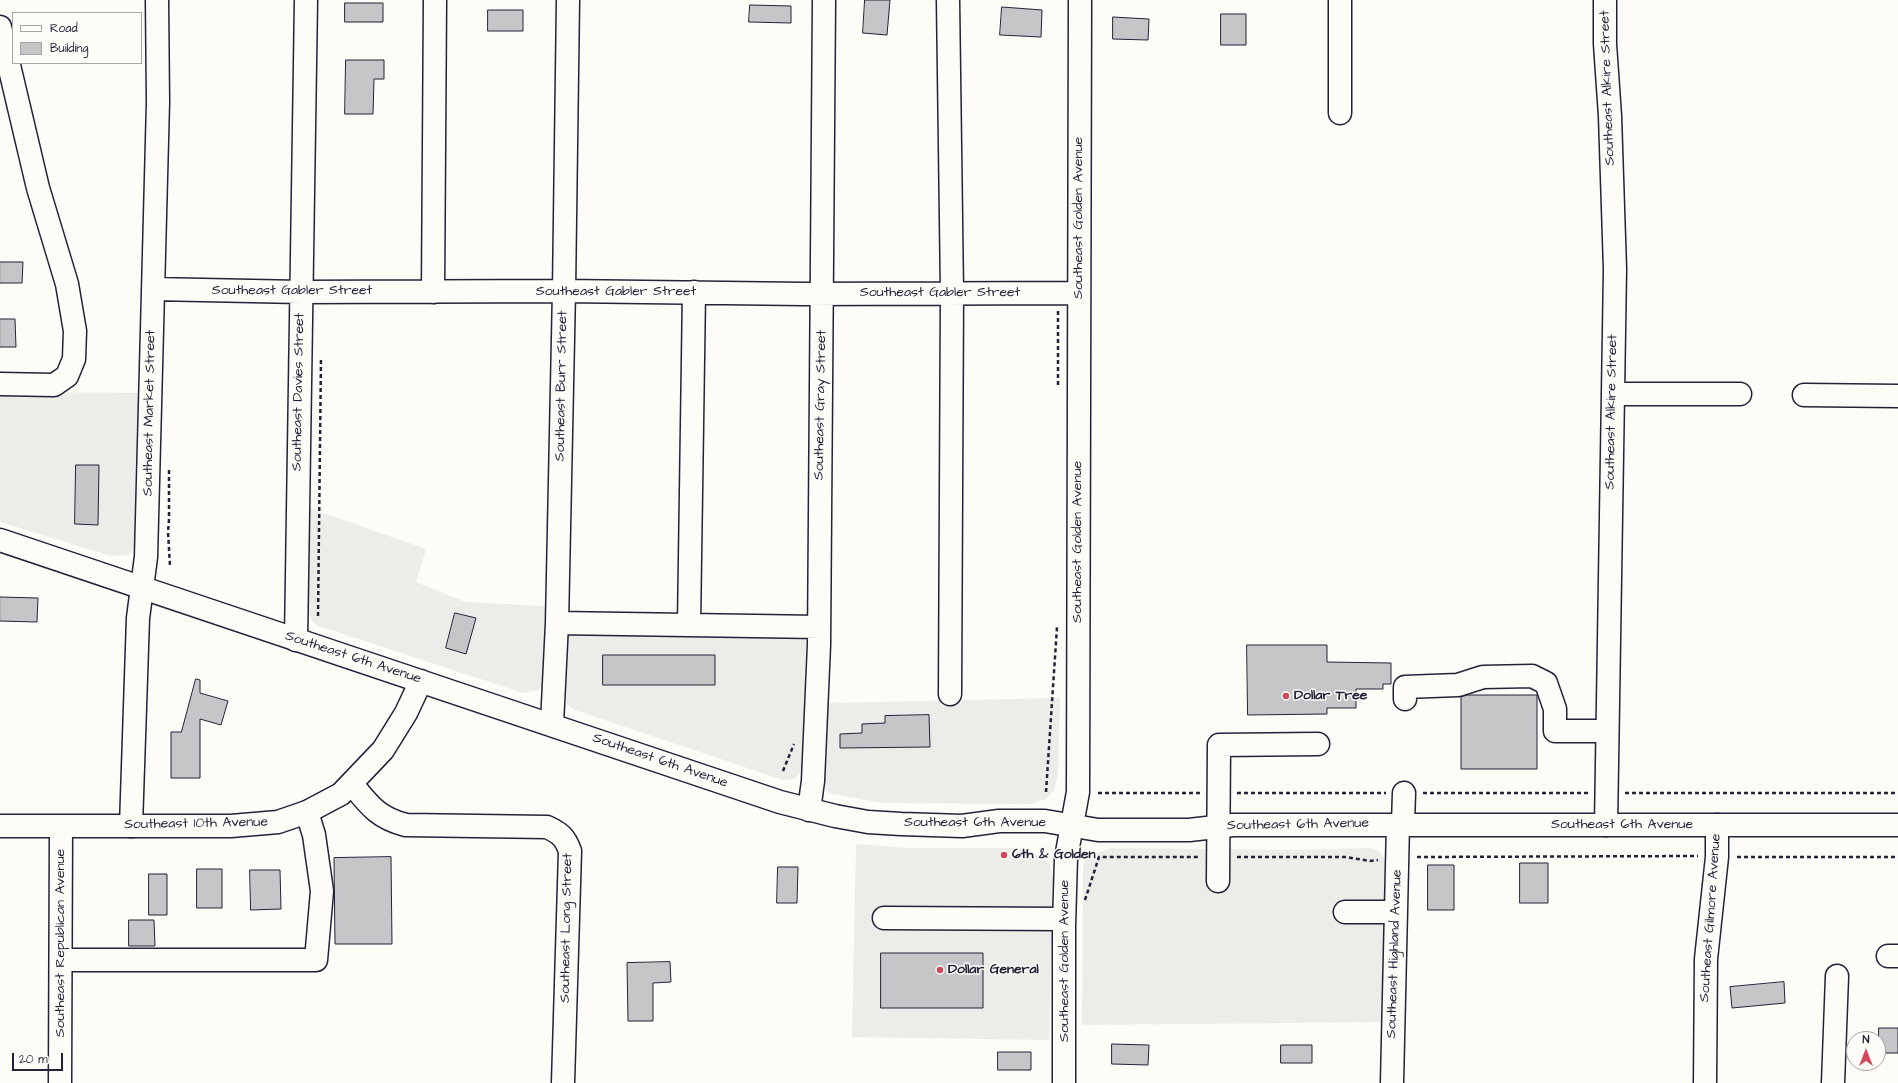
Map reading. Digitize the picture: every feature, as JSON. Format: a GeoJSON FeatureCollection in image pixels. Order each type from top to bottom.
{"type":"FeatureCollection","features":[{"type":"Feature","properties":{"kind":"street","name":"Southeast Market Street"},"geometry":{"type":"LineString","coordinates":[[130,826],[138,618],[146,558],[158,102],[156,0]]}},
{"type":"Feature","properties":{"kind":"street","name":"Southeast Davies Street"},"geometry":{"type":"LineString","coordinates":[[296,640],[306,0]]}},
{"type":"Feature","properties":{"kind":"street"},"geometry":{"type":"LineString","coordinates":[[433,292],[435,0]]}},
{"type":"Feature","properties":{"kind":"street","name":"Southeast Burr Street"},"geometry":{"type":"LineString","coordinates":[[552,724],[557,623],[568,0]]}},
{"type":"Feature","properties":{"kind":"street","name":"Southeast Gray Street"},"geometry":{"type":"LineString","coordinates":[[809,810],[813,781],[819,627],[824,0]]}},
{"type":"Feature","properties":{"kind":"street"},"geometry":{"type":"LineString","coordinates":[[948,0],[952,292],[950,694]]}},
{"type":"Feature","properties":{"kind":"street","name":"Southeast Golden Avenue"},"geometry":{"type":"LineString","coordinates":[[1064,1083],[1064,919],[1066,858],[1078,792],[1068,293],[1080,0]]}},
{"type":"Feature","properties":{"kind":"street"},"geometry":{"type":"LineString","coordinates":[[1340,0],[1340,113]]}},
{"type":"Feature","properties":{"kind":"street","name":"Southeast Alkire Street"},"geometry":{"type":"LineString","coordinates":[[1605,0],[1605,44],[1610,116],[1614,269],[1606,824]]}},
{"type":"Feature","properties":{"kind":"street"},"geometry":{"type":"LineString","coordinates":[[0,27],[38,188],[67,284],[75,331],[74,359],[67,376],[54,385],[0,384]]}},
{"type":"Feature","properties":{"kind":"street","name":"Southeast Gabler Street"},"geometry":{"type":"LineString","coordinates":[[153,289],[301,292],[564,291],[822,294],[952,292],[1068,293]]}},
{"type":"Feature","properties":{"kind":"street"},"geometry":{"type":"LineString","coordinates":[[689,625],[694,292]]}},
{"type":"Feature","properties":{"kind":"street"},"geometry":{"type":"LineString","coordinates":[[1612,394],[1740,394]]}},
{"type":"Feature","properties":{"kind":"street"},"geometry":{"type":"LineString","coordinates":[[1804,395],[1898,396]]}},
{"type":"Feature","properties":{"kind":"street","name":"Southeast 6th Avenue"},"geometry":{"type":"LineString","coordinates":[[0,540],[296,640],[552,724],[780,802],[809,810],[868,822],[962,826],[999,821],[1045,821],[1098,830],[1189,830],[1234,825],[1898,825]]}},
{"type":"Feature","properties":{"kind":"street"},"geometry":{"type":"LineString","coordinates":[[557,623],[819,627]]}},
{"type":"Feature","properties":{"kind":"street"},"geometry":{"type":"LineString","coordinates":[[1405,699],[1405,688],[1458,685],[1483,677],[1532,676],[1546,683],[1555,709],[1555,731],[1607,731]]}},
{"type":"Feature","properties":{"kind":"street","name":"Southeast 10th Avenue"},"geometry":{"type":"LineString","coordinates":[[0,826],[61,827],[252,825],[278,822],[307,812],[341,794],[352,784],[383,750],[393,736],[421,681]]}},
{"type":"Feature","properties":{"kind":"street"},"geometry":{"type":"LineString","coordinates":[[1218,881],[1219,745],[1318,744]]}},
{"type":"Feature","properties":{"kind":"street","name":"Southeast Long Street"},"geometry":{"type":"LineString","coordinates":[[352,784],[369,806],[385,818],[394,822],[406,824],[547,827],[562,835],[570,851],[563,1083]]}},
{"type":"Feature","properties":{"kind":"street","name":"Southeast Highland Avenue"},"geometry":{"type":"LineString","coordinates":[[1392,1083],[1398,858],[1404,792]]}},
{"type":"Feature","properties":{"kind":"street"},"geometry":{"type":"LineString","coordinates":[[62,960],[316,960],[322,891],[314,835],[307,812]]}},
{"type":"Feature","properties":{"kind":"street","name":"Southeast Gilmore Avenue"},"geometry":{"type":"LineString","coordinates":[[1705,1083],[1706,959],[1717,856],[1717,825]]}},
{"type":"Feature","properties":{"kind":"street","name":"Southeast Republican Avenue"},"geometry":{"type":"LineString","coordinates":[[60,1083],[62,960],[61,827]]}},
{"type":"Feature","properties":{"kind":"street"},"geometry":{"type":"LineString","coordinates":[[1345,912],[1396,912]]}},
{"type":"Feature","properties":{"kind":"street"},"geometry":{"type":"LineString","coordinates":[[884,918],[1064,919]]}},
{"type":"Feature","properties":{"kind":"street"},"geometry":{"type":"LineString","coordinates":[[1833,1083],[1837,976]]}},
{"type":"Feature","properties":{"kind":"path"},"geometry":{"type":"LineString","coordinates":[[1058,396],[1068,293]]}},
{"type":"Feature","properties":{"kind":"path"},"geometry":{"type":"LineString","coordinates":[[318,616],[322,355]]}},
{"type":"Feature","properties":{"kind":"path"},"geometry":{"type":"LineString","coordinates":[[1046,792],[1058,619]]}},
{"type":"Feature","properties":{"kind":"path"},"geometry":{"type":"LineString","coordinates":[[1098,792],[1898,792]]}},
{"type":"Feature","properties":{"kind":"path"},"geometry":{"type":"LineString","coordinates":[[1085,907],[1099,857],[1346,856],[1370,861],[1424,856],[1898,857]]}},
{"type":"Feature","properties":{"kind":"shaded area"},"geometry":{"type":"Polygon","coordinates":[[[0,392],[142,393],[138,542],[134,550],[128,555],[111,556],[0,522],[0,392]]]}},
{"type":"Feature","properties":{"kind":"shaded area"},"geometry":{"type":"Polygon","coordinates":[[[309,508],[426,549],[416,582],[465,602],[546,606],[545,682],[538,690],[523,693],[316,625],[310,617],[307,609],[309,508]]]}},
{"type":"Feature","properties":{"kind":"shaded area"},"geometry":{"type":"Polygon","coordinates":[[[565,627],[806,628],[805,759],[802,769],[794,779],[783,780],[575,710],[567,704],[564,695],[565,627]]]}},
{"type":"Feature","properties":{"kind":"shaded area"},"geometry":{"type":"Polygon","coordinates":[[[1060,698],[1058,776],[1054,790],[1046,799],[1030,804],[882,803],[833,794],[826,791],[824,781],[824,703],[1060,698]]]}},
{"type":"Feature","properties":{"kind":"shaded area"},"geometry":{"type":"Polygon","coordinates":[[[856,844],[907,848],[1021,848],[1033,852],[1050,864],[1053,879],[1049,1040],[852,1037],[856,844]]]}},
{"type":"Feature","properties":{"kind":"shaded area"},"geometry":{"type":"Polygon","coordinates":[[[1111,848],[1289,850],[1371,848],[1380,852],[1386,861],[1388,871],[1386,1022],[1082,1025],[1083,867],[1087,857],[1111,848]]]}},
{"type":"Feature","properties":{"kind":"building"},"geometry":{"type":"Polygon","coordinates":[[[865,0],[890,0],[887,35],[863,33],[865,0]]]}},
{"type":"Feature","properties":{"kind":"building"},"geometry":{"type":"Polygon","coordinates":[[[345,3],[383,3],[383,22],[345,22],[345,3]]]}},
{"type":"Feature","properties":{"kind":"building"},"geometry":{"type":"Polygon","coordinates":[[[750,5],[791,6],[791,23],[749,22],[750,5]]]}},
{"type":"Feature","properties":{"kind":"building"},"geometry":{"type":"Polygon","coordinates":[[[1002,7],[1042,10],[1041,37],[1000,35],[1002,7]]]}},
{"type":"Feature","properties":{"kind":"building"},"geometry":{"type":"Polygon","coordinates":[[[488,10],[523,10],[523,31],[488,31],[488,10]]]}},
{"type":"Feature","properties":{"kind":"building"},"geometry":{"type":"Polygon","coordinates":[[[1221,14],[1246,14],[1246,45],[1221,45],[1221,14]]]}},
{"type":"Feature","properties":{"kind":"building"},"geometry":{"type":"Polygon","coordinates":[[[1113,17],[1149,19],[1148,40],[1113,39],[1113,17]]]}},
{"type":"Feature","properties":{"kind":"building"},"geometry":{"type":"Polygon","coordinates":[[[346,60],[384,60],[384,79],[374,79],[373,114],[345,114],[346,60]]]}},
{"type":"Feature","properties":{"kind":"building"},"geometry":{"type":"Polygon","coordinates":[[[0,262],[23,262],[22,283],[0,283],[0,262]]]}},
{"type":"Feature","properties":{"kind":"building"},"geometry":{"type":"Polygon","coordinates":[[[0,319],[15,319],[16,347],[0,347],[0,319]]]}},
{"type":"Feature","properties":{"kind":"building"},"geometry":{"type":"Polygon","coordinates":[[[76,465],[99,465],[98,525],[75,524],[76,465]]]}},
{"type":"Feature","properties":{"kind":"building"},"geometry":{"type":"Polygon","coordinates":[[[0,597],[38,598],[37,622],[0,621],[0,597]]]}},
{"type":"Feature","properties":{"kind":"building"},"geometry":{"type":"Polygon","coordinates":[[[455,613],[476,618],[466,654],[446,648],[455,613]]]}},
{"type":"Feature","properties":{"kind":"building"},"geometry":{"type":"Polygon","coordinates":[[[1247,645],[1327,645],[1327,662],[1391,663],[1391,684],[1383,684],[1383,689],[1356,689],[1356,708],[1327,708],[1327,714],[1248,715],[1247,645]]]}},
{"type":"Feature","properties":{"kind":"building"},"geometry":{"type":"Polygon","coordinates":[[[603,655],[715,655],[715,685],[603,685],[603,655]]]}},
{"type":"Feature","properties":{"kind":"building"},"geometry":{"type":"Polygon","coordinates":[[[196,679],[200,680],[200,693],[228,701],[221,725],[200,719],[200,778],[171,778],[171,732],[181,732],[196,679]]]}},
{"type":"Feature","properties":{"kind":"building"},"geometry":{"type":"Polygon","coordinates":[[[1468,695],[1537,695],[1537,769],[1461,769],[1461,697],[1468,695]]]}},
{"type":"Feature","properties":{"kind":"building"},"geometry":{"type":"Polygon","coordinates":[[[929,715],[930,747],[840,748],[840,734],[862,733],[862,724],[885,723],[885,716],[929,715]]]}},
{"type":"Feature","properties":{"kind":"building"},"geometry":{"type":"Polygon","coordinates":[[[391,857],[392,944],[335,944],[334,858],[391,857]]]}},
{"type":"Feature","properties":{"kind":"building"},"geometry":{"type":"Polygon","coordinates":[[[1520,863],[1548,863],[1548,903],[1520,903],[1520,863]]]}},
{"type":"Feature","properties":{"kind":"building"},"geometry":{"type":"Polygon","coordinates":[[[1428,865],[1454,865],[1454,910],[1428,910],[1428,865]]]}},
{"type":"Feature","properties":{"kind":"building"},"geometry":{"type":"Polygon","coordinates":[[[778,867],[798,867],[797,903],[777,903],[778,867]]]}},
{"type":"Feature","properties":{"kind":"building"},"geometry":{"type":"Polygon","coordinates":[[[197,869],[222,869],[222,908],[197,908],[197,869]]]}},
{"type":"Feature","properties":{"kind":"building"},"geometry":{"type":"Polygon","coordinates":[[[250,870],[280,870],[281,909],[251,910],[250,870]]]}},
{"type":"Feature","properties":{"kind":"building"},"geometry":{"type":"Polygon","coordinates":[[[149,874],[167,874],[167,915],[149,915],[149,874]]]}},
{"type":"Feature","properties":{"kind":"building"},"geometry":{"type":"Polygon","coordinates":[[[129,920],[154,920],[155,946],[129,946],[129,920]]]}},
{"type":"Feature","properties":{"kind":"building"},"geometry":{"type":"Polygon","coordinates":[[[881,953],[983,953],[983,1008],[881,1008],[881,953]]]}},
{"type":"Feature","properties":{"kind":"building"},"geometry":{"type":"Polygon","coordinates":[[[670,962],[671,982],[653,983],[653,1021],[628,1021],[627,963],[670,962]]]}},
{"type":"Feature","properties":{"kind":"building"},"geometry":{"type":"Polygon","coordinates":[[[1784,982],[1785,1003],[1732,1008],[1730,987],[1784,982]]]}},
{"type":"Feature","properties":{"kind":"building"},"geometry":{"type":"Polygon","coordinates":[[[1879,1028],[1898,1028],[1898,1053],[1886,1053],[1886,1031],[1879,1031],[1879,1028]]]}},
{"type":"Feature","properties":{"kind":"building"},"geometry":{"type":"Polygon","coordinates":[[[1112,1044],[1149,1045],[1148,1065],[1112,1064],[1112,1044]]]}},
{"type":"Feature","properties":{"kind":"building"},"geometry":{"type":"Polygon","coordinates":[[[1281,1045],[1312,1045],[1312,1063],[1281,1063],[1281,1045]]]}},
{"type":"Feature","properties":{"kind":"building"},"geometry":{"type":"Polygon","coordinates":[[[998,1052],[1031,1052],[1031,1070],[998,1070],[998,1052]]]}},
{"type":"Feature","properties":{"kind":"place","name":"Dollar Tree"},"geometry":{"type":"Point","coordinates":[1286,696]}},
{"type":"Feature","properties":{"kind":"place","name":"6th & Golden"},"geometry":{"type":"Point","coordinates":[1004,855]}},
{"type":"Feature","properties":{"kind":"place","name":"Dollar General"},"geometry":{"type":"Point","coordinates":[940,970]}}]}
